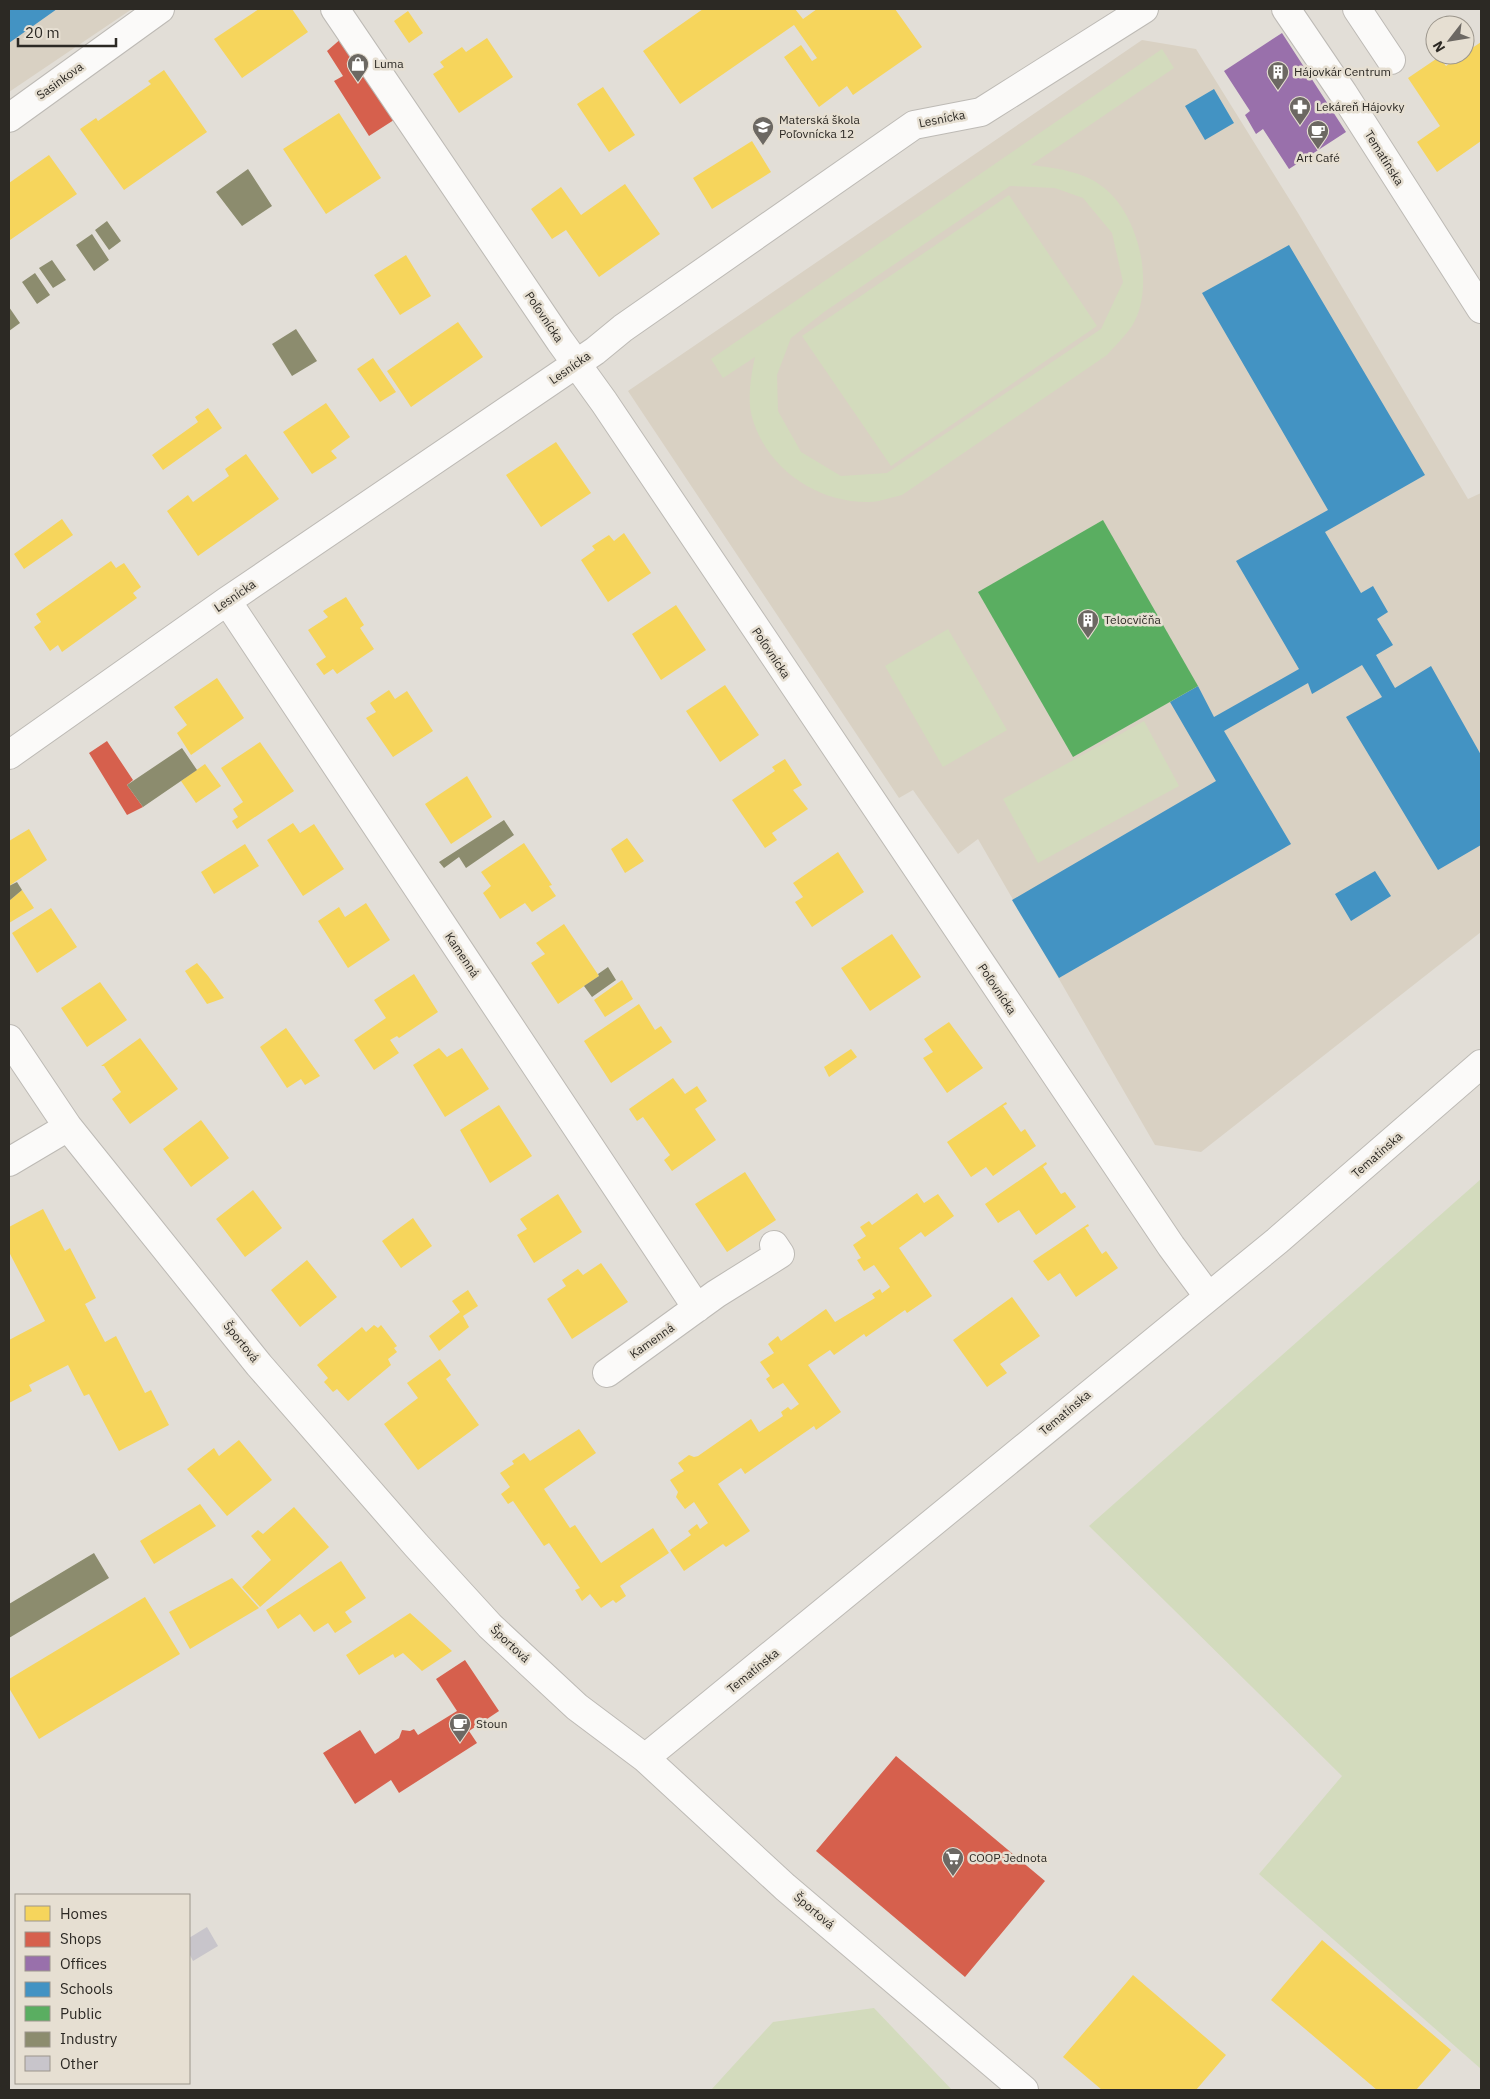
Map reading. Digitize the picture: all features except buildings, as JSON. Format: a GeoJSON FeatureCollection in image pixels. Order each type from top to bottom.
{"type":"FeatureCollection","features":[{"type":"Feature","properties":{"kind":"street","name":"Sasinkova"},"geometry":{"type":"LineString","coordinates":[[9,118],[160,9]]}},
{"type":"Feature","properties":{"kind":"street","name":"Poľovnícka"},"geometry":{"type":"LineString","coordinates":[[335,9],[576,364],[604,402],[1171,1246],[1208,1296]]}},
{"type":"Feature","properties":{"kind":"street","name":"Lesnícka"},"geometry":{"type":"LineString","coordinates":[[9,755],[227,601],[576,364],[914,125],[981,112],[1144,9]]}},
{"type":"Feature","properties":{"kind":"street","name":"Tematínska"},"geometry":{"type":"LineString","coordinates":[[1286,9],[1343,93],[1481,309]]}},
{"type":"Feature","properties":{"kind":"street"},"geometry":{"type":"LineString","coordinates":[[1358,9],[1391,60]]}},
{"type":"Feature","properties":{"kind":"street","name":"Kamenná"},"geometry":{"type":"LineString","coordinates":[[227,601],[697,1308]]}},
{"type":"Feature","properties":{"kind":"street","name":"Športová"},"geometry":{"type":"LineString","coordinates":[[9,1039],[68,1127],[260,1365],[416,1545],[490,1626],[578,1708],[645,1758],[784,1887],[1024,2090]]}},
{"type":"Feature","properties":{"kind":"street","name":"Tematínska"},"geometry":{"type":"LineString","coordinates":[[645,1758],[1277,1241],[1481,1064]]}},
{"type":"Feature","properties":{"kind":"street"},"geometry":{"type":"LineString","coordinates":[[9,1162],[68,1127]]}},
{"type":"Feature","properties":{"kind":"street","name":"Kamenná"},"geometry":{"type":"LineString","coordinates":[[607,1373],[697,1308],[780,1254],[774,1245]]}},
{"type":"Feature","properties":{"kind":"shaded area"},"geometry":{"type":"Polygon","coordinates":[[[9,9],[132,9],[9,92],[9,9]]]}},
{"type":"Feature","properties":{"kind":"shaded area"},"geometry":{"type":"Polygon","coordinates":[[[1142,40],[1196,49],[1298,213],[1468,499],[1481,493],[1481,932],[1201,1152],[1155,1145],[978,839],[958,854],[913,790],[899,798],[628,391],[1142,40]]]}},
{"type":"Feature","properties":{"kind":"green space"},"geometry":{"type":"Polygon","coordinates":[[[1162,49],[1174,68],[1031,165],[1050,167],[1078,174],[1103,187],[1116,199],[1134,233],[1140,252],[1143,292],[1139,310],[1132,326],[1107,355],[902,495],[869,502],[850,501],[813,489],[781,467],[759,435],[752,417],[750,395],[755,357],[723,378],[711,359],[1162,49]],[[1010,186],[824,312],[791,338],[777,375],[778,411],[801,452],[841,476],[887,473],[1101,329],[1123,282],[1112,233],[1083,198],[1055,188],[1010,186]]]}},
{"type":"Feature","properties":{"kind":"green space"},"geometry":{"type":"Polygon","coordinates":[[[1009,195],[1097,326],[891,466],[802,336],[1009,195]]]}},
{"type":"Feature","properties":{"kind":"green space"},"geometry":{"type":"Polygon","coordinates":[[[948,629],[1007,730],[943,767],[885,666],[948,629]]]}},
{"type":"Feature","properties":{"kind":"green space"},"geometry":{"type":"Polygon","coordinates":[[[1144,721],[1179,786],[1038,863],[1003,799],[1144,721]]]}},
{"type":"Feature","properties":{"kind":"green space"},"geometry":{"type":"Polygon","coordinates":[[[1481,1179],[1481,2069],[1259,1874],[1342,1776],[1089,1526],[1481,1179]]]}},
{"type":"Feature","properties":{"kind":"green space"},"geometry":{"type":"Polygon","coordinates":[[[874,2008],[952,2090],[711,2090],[773,2022],[874,2008]]]}},
{"type":"Feature","properties":{"kind":"place","name":"Luma"},"geometry":{"type":"Point","coordinates":[358,83]}},
{"type":"Feature","properties":{"kind":"place","name":"Hájovkár Centrum"},"geometry":{"type":"Point","coordinates":[1278,91]}},
{"type":"Feature","properties":{"kind":"place","name":"Lekáreň Hájovky"},"geometry":{"type":"Point","coordinates":[1300,126]}},
{"type":"Feature","properties":{"kind":"place","name":"Materská škola Poľovnícka 12"},"geometry":{"type":"Point","coordinates":[763,146]}},
{"type":"Feature","properties":{"kind":"place","name":"Art Café"},"geometry":{"type":"Point","coordinates":[1318,150]}},
{"type":"Feature","properties":{"kind":"place","name":"Telocvičňa"},"geometry":{"type":"Point","coordinates":[1088,639]}},
{"type":"Feature","properties":{"kind":"place","name":"Stoun"},"geometry":{"type":"Point","coordinates":[460,1743]}},
{"type":"Feature","properties":{"kind":"place","name":"COOP Jednota"},"geometry":{"type":"Point","coordinates":[953,1877]}}]}
